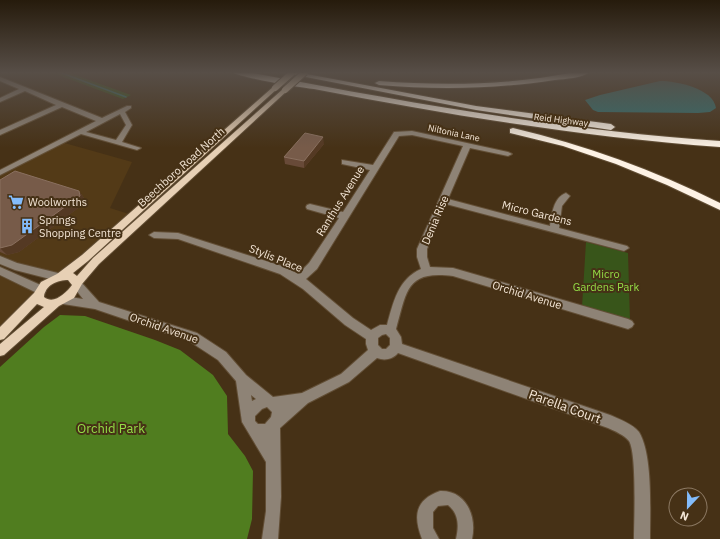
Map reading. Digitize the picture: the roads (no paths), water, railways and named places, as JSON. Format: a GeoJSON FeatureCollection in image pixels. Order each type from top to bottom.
{"type":"FeatureCollection","features":[{"type":"Feature","properties":{"kind":"highway"},"geometry":{"type":"LineString","coordinates":[[361,97],[550,139],[633,168],[720,207]]}},
{"type":"Feature","properties":{"kind":"highway","name":"Reid Highway"},"geometry":{"type":"LineString","coordinates":[[366,97],[473,117],[546,128],[625,137],[720,144]]}},
{"type":"Feature","properties":{"kind":"highway","name":"Reid Highway"},"geometry":{"type":"LineString","coordinates":[[420,97],[517,115],[621,128],[720,136]]}},
{"type":"Feature","properties":{"kind":"main road","name":"Beechboro Road North"},"geometry":{"type":"LineString","coordinates":[[40,292],[48,282],[59,277],[85,258],[265,97]]}},
{"type":"Feature","properties":{"kind":"main road","name":"Beechboro Road North"},"geometry":{"type":"LineString","coordinates":[[60,301],[73,293],[77,284],[96,261],[277,97]]}},
{"type":"Feature","properties":{"kind":"main road"},"geometry":{"type":"LineString","coordinates":[[59,277],[70,276],[76,280],[77,284]]}},
{"type":"Feature","properties":{"kind":"main road"},"geometry":{"type":"LineString","coordinates":[[40,292],[41,301],[60,301]]}},
{"type":"Feature","properties":{"kind":"main road"},"geometry":{"type":"LineString","coordinates":[[0,335],[12,325],[40,292]]}},
{"type":"Feature","properties":{"kind":"main road"},"geometry":{"type":"LineString","coordinates":[[0,351],[60,301]]}},
{"type":"Feature","properties":{"kind":"street"},"geometry":{"type":"LineString","coordinates":[[45,97],[102,121]]}},
{"type":"Feature","properties":{"kind":"street"},"geometry":{"type":"LineString","coordinates":[[0,132],[62,104]]}},
{"type":"Feature","properties":{"kind":"street"},"geometry":{"type":"LineString","coordinates":[[0,173],[129,107]]}},
{"type":"Feature","properties":{"kind":"street"},"geometry":{"type":"LineString","coordinates":[[118,142],[129,125],[123,113],[119,112]]}},
{"type":"Feature","properties":{"kind":"street"},"geometry":{"type":"LineString","coordinates":[[80,132],[137,148]]}},
{"type":"Feature","properties":{"kind":"street","name":"Niltonia Lane"},"geometry":{"type":"LineString","coordinates":[[397,134],[412,133],[508,154]]}},
{"type":"Feature","properties":{"kind":"street","name":"Ranthus Avenue"},"geometry":{"type":"LineString","coordinates":[[300,279],[314,266],[374,168],[397,134]]}},
{"type":"Feature","properties":{"kind":"street","name":"Denia Rise"},"geometry":{"type":"LineString","coordinates":[[426,270],[422,257],[422,249],[467,145]]}},
{"type":"Feature","properties":{"kind":"street"},"geometry":{"type":"LineString","coordinates":[[345,162],[374,168]]}},
{"type":"Feature","properties":{"kind":"street"},"geometry":{"type":"LineString","coordinates":[[554,229],[558,205],[566,196]]}},
{"type":"Feature","properties":{"kind":"street","name":"Micro Gardens"},"geometry":{"type":"LineString","coordinates":[[443,201],[624,248]]}},
{"type":"Feature","properties":{"kind":"street"},"geometry":{"type":"LineString","coordinates":[[310,207],[344,216]]}},
{"type":"Feature","properties":{"kind":"street","name":"Stylis Place"},"geometry":{"type":"LineString","coordinates":[[154,235],[178,236],[265,264],[300,279],[350,323],[372,336]]}},
{"type":"Feature","properties":{"kind":"street"},"geometry":{"type":"LineString","coordinates":[[0,260],[15,266],[59,277]]}},
{"type":"Feature","properties":{"kind":"street"},"geometry":{"type":"LineString","coordinates":[[15,266],[15,271],[19,278]]}},
{"type":"Feature","properties":{"kind":"street","name":"Orchid Avenue"},"geometry":{"type":"LineString","coordinates":[[426,270],[436,269],[453,272],[628,324]]}},
{"type":"Feature","properties":{"kind":"street"},"geometry":{"type":"LineString","coordinates":[[390,332],[408,281],[414,274],[426,270]]}},
{"type":"Feature","properties":{"kind":"street"},"geometry":{"type":"LineString","coordinates":[[0,271],[19,278],[40,292]]}},
{"type":"Feature","properties":{"kind":"street","name":"Orchid Avenue"},"geometry":{"type":"LineString","coordinates":[[77,284],[95,305]]}},
{"type":"Feature","properties":{"kind":"street","name":"Orchid Avenue"},"geometry":{"type":"LineString","coordinates":[[60,301],[95,305],[193,337],[222,356],[242,379],[270,402]]}},
{"type":"Feature","properties":{"kind":"street"},"geometry":{"type":"LineString","coordinates":[[378,332],[390,332],[396,338],[397,347],[388,354],[376,351],[371,344],[372,336],[378,332]]}},
{"type":"Feature","properties":{"kind":"street","name":"Parella Court"},"geometry":{"type":"LineString","coordinates":[[397,347],[610,422],[626,430],[633,437],[639,452],[642,539]]}},
{"type":"Feature","properties":{"kind":"street"},"geometry":{"type":"LineString","coordinates":[[256,431],[265,431],[275,425],[303,399],[345,378],[376,351]]}},
{"type":"Feature","properties":{"kind":"street"},"geometry":{"type":"LineString","coordinates":[[242,379],[249,424],[256,431],[272,460]]}},
{"type":"Feature","properties":{"kind":"street"},"geometry":{"type":"LineString","coordinates":[[248,415],[250,410],[258,403],[303,399]]}},
{"type":"Feature","properties":{"kind":"street"},"geometry":{"type":"LineString","coordinates":[[270,402],[278,410],[272,460],[275,493],[270,539]]}},
{"type":"Feature","properties":{"kind":"street"},"geometry":{"type":"LineString","coordinates":[[430,539],[424,524],[424,514],[427,506],[433,500],[441,498],[450,499],[457,504],[463,512],[467,526],[464,539]]}},
{"type":"Feature","properties":{"kind":"water"},"geometry":{"type":"Polygon","coordinates":[[[594,97],[710,97],[716,108],[710,112],[698,113],[598,112],[593,110],[585,100],[594,97]]]}},
{"type":"Feature","properties":{"kind":"place","name":"Woolworths"},"geometry":{"type":"Point","coordinates":[16,202]}},
{"type":"Feature","properties":{"kind":"place","name":"Springs Shopping Centre"},"geometry":{"type":"Point","coordinates":[27,226]}},
{"type":"Feature","properties":{"kind":"park label","name":"Micro Gardens Park"},"geometry":{"type":"Point","coordinates":[606,280]}},
{"type":"Feature","properties":{"kind":"park label","name":"Orchid Park"},"geometry":{"type":"Point","coordinates":[111,428]}}]}
